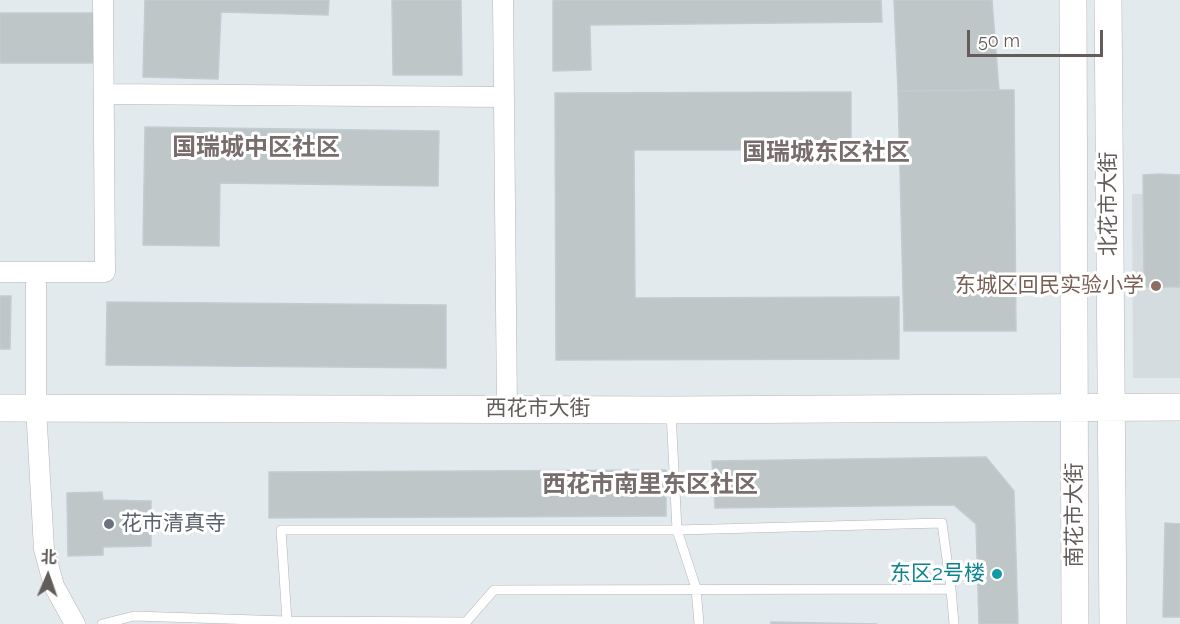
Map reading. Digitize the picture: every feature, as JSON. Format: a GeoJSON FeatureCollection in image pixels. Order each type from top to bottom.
{"type":"FeatureCollection","features":[{"type":"Feature","properties":{"kind":"main road","name":"北花市大街"},"geometry":{"type":"LineString","coordinates":[[1074,0],[1075,407]]}},
{"type":"Feature","properties":{"kind":"main road","name":"北花市大街"},"geometry":{"type":"LineString","coordinates":[[1108,0],[1110,407]]}},
{"type":"Feature","properties":{"kind":"main road","name":"南花市大街"},"geometry":{"type":"LineString","coordinates":[[1075,407],[1075,624]]}},
{"type":"Feature","properties":{"kind":"main road","name":"南花市大街"},"geometry":{"type":"LineString","coordinates":[[1110,407],[1113,624]]}},
{"type":"Feature","properties":{"kind":"main road","name":"西花市大街"},"geometry":{"type":"LineString","coordinates":[[0,408],[671,410],[1180,407]]}},
{"type":"Feature","properties":{"kind":"street"},"geometry":{"type":"LineString","coordinates":[[0,272],[105,272],[103,0]]}},
{"type":"Feature","properties":{"kind":"street"},"geometry":{"type":"LineString","coordinates":[[503,0],[507,408]]}},
{"type":"Feature","properties":{"kind":"street"},"geometry":{"type":"LineString","coordinates":[[104,94],[504,97]]}},
{"type":"Feature","properties":{"kind":"street"},"geometry":{"type":"LineString","coordinates":[[36,272],[36,407],[44,549],[54,586],[75,624]]}},
{"type":"Feature","properties":{"kind":"lane"},"geometry":{"type":"LineString","coordinates":[[671,410],[677,530],[696,588],[699,624]]}},
{"type":"Feature","properties":{"kind":"lane"},"geometry":{"type":"LineString","coordinates":[[286,621],[281,530],[677,530],[942,523],[954,624]]}},
{"type":"Feature","properties":{"kind":"lane"},"geometry":{"type":"LineString","coordinates":[[102,624],[134,616],[466,623],[494,590],[951,589]]}},
{"type":"Feature","properties":{"kind":"shaded area","name":"东城区回民实验小学"},"geometry":{"type":"Polygon","coordinates":[[[1132,194],[1180,194],[1180,378],[1133,378],[1132,194]]]}},
{"type":"Feature","properties":{"kind":"building"},"geometry":{"type":"Polygon","coordinates":[[[145,0],[329,0],[328,15],[221,12],[218,79],[143,77],[145,0]]]}},
{"type":"Feature","properties":{"kind":"building"},"geometry":{"type":"Polygon","coordinates":[[[392,0],[461,0],[462,75],[393,75],[392,0]]]}},
{"type":"Feature","properties":{"kind":"building"},"geometry":{"type":"Polygon","coordinates":[[[553,0],[881,0],[882,22],[590,25],[591,70],[553,71],[553,0]]]}},
{"type":"Feature","properties":{"kind":"building"},"geometry":{"type":"Polygon","coordinates":[[[894,0],[992,0],[999,90],[898,91],[894,0]]]}},
{"type":"Feature","properties":{"kind":"building"},"geometry":{"type":"Polygon","coordinates":[[[0,13],[98,13],[98,63],[0,63],[0,13]]]}},
{"type":"Feature","properties":{"kind":"building"},"geometry":{"type":"Polygon","coordinates":[[[1014,90],[1016,331],[904,331],[898,91],[1014,90]]]}},
{"type":"Feature","properties":{"kind":"building"},"geometry":{"type":"Polygon","coordinates":[[[851,92],[851,150],[634,150],[635,298],[899,297],[899,359],[556,360],[555,93],[851,92]]]}},
{"type":"Feature","properties":{"kind":"building"},"geometry":{"type":"Polygon","coordinates":[[[145,127],[439,131],[438,186],[220,183],[219,246],[143,245],[145,127]]]}},
{"type":"Feature","properties":{"kind":"building"},"geometry":{"type":"Polygon","coordinates":[[[1143,175],[1180,175],[1180,287],[1144,287],[1143,175]]]}},
{"type":"Feature","properties":{"kind":"building"},"geometry":{"type":"Polygon","coordinates":[[[0,296],[11,296],[10,349],[0,349],[0,296]]]}},
{"type":"Feature","properties":{"kind":"building"},"geometry":{"type":"Polygon","coordinates":[[[107,302],[446,305],[446,368],[106,365],[107,302]]]}},
{"type":"Feature","properties":{"kind":"building","name":"东区2号楼"},"geometry":{"type":"Polygon","coordinates":[[[986,457],[1014,491],[1018,624],[979,624],[976,524],[954,505],[715,508],[712,461],[986,457]]]}},
{"type":"Feature","properties":{"kind":"building"},"geometry":{"type":"Polygon","coordinates":[[[666,470],[666,516],[269,518],[269,472],[666,470]]]}},
{"type":"Feature","properties":{"kind":"building","name":"花市清真寺"},"geometry":{"type":"Polygon","coordinates":[[[102,492],[103,500],[151,501],[151,546],[103,547],[103,555],[68,556],[67,493],[102,492]]]}},
{"type":"Feature","properties":{"kind":"building"},"geometry":{"type":"Polygon","coordinates":[[[1165,523],[1180,524],[1180,617],[1163,617],[1165,523]]]}},
{"type":"Feature","properties":{"kind":"building"},"geometry":{"type":"Polygon","coordinates":[[[771,622],[877,624],[771,624],[771,622]]]}},
{"type":"Feature","properties":{"kind":"place","name":"东城区回民实验小学"},"geometry":{"type":"Point","coordinates":[1156,286]}},
{"type":"Feature","properties":{"kind":"place","name":"花市清真寺"},"geometry":{"type":"Point","coordinates":[109,524]}},
{"type":"Feature","properties":{"kind":"place","name":"东区2号楼"},"geometry":{"type":"Point","coordinates":[997,574]}},
{"type":"Feature","properties":{"kind":"district","name":"国瑞城中区社区"},"geometry":{"type":"Point","coordinates":[256,148]}},
{"type":"Feature","properties":{"kind":"district","name":"国瑞城东区社区"},"geometry":{"type":"Point","coordinates":[826,153]}},
{"type":"Feature","properties":{"kind":"district","name":"西花市南里东区社区"},"geometry":{"type":"Point","coordinates":[650,485]}}]}
